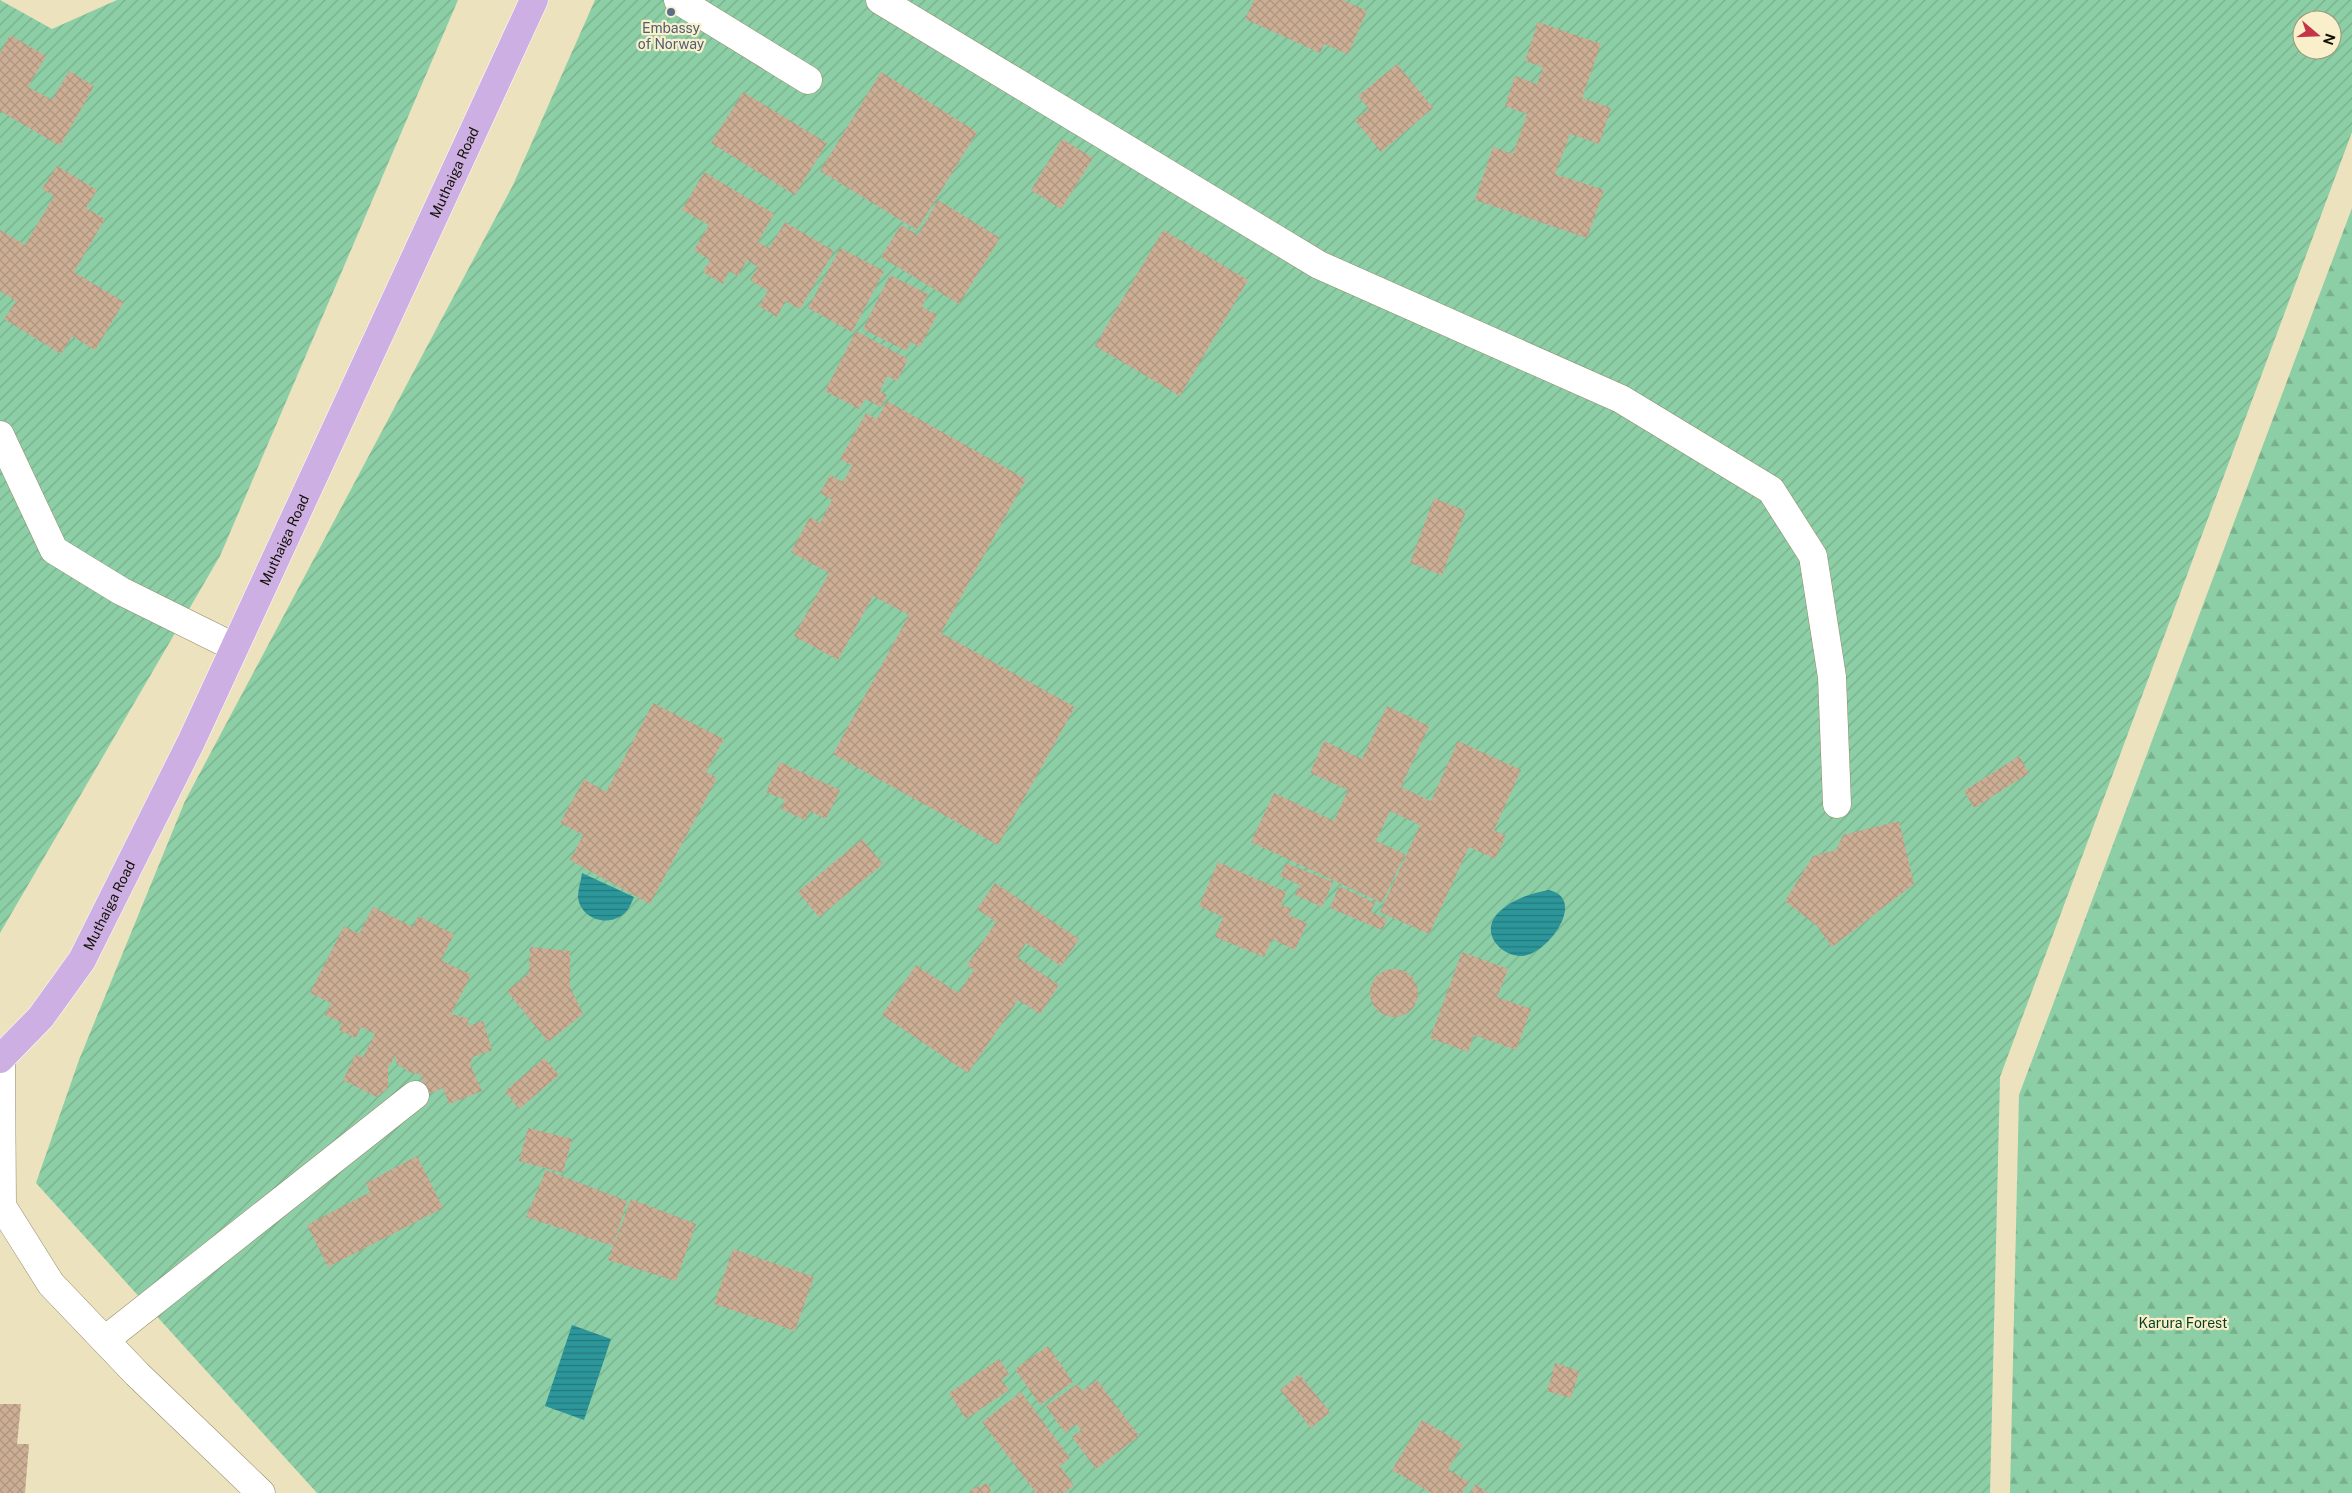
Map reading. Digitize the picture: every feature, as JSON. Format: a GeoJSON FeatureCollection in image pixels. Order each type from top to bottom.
{"type":"FeatureCollection","features":[{"type":"Feature","properties":{"kind":"main road","name":"Muthaiga Road"},"geometry":{"type":"LineString","coordinates":[[1,1058],[41,1017],[82,960],[191,742],[534,0]]}},
{"type":"Feature","properties":{"kind":"street"},"geometry":{"type":"LineString","coordinates":[[678,0],[808,80]]}},
{"type":"Feature","properties":{"kind":"street"},"geometry":{"type":"LineString","coordinates":[[880,0],[1319,265],[1621,399],[1771,490],[1813,556],[1832,677],[1837,804]]}},
{"type":"Feature","properties":{"kind":"street"},"geometry":{"type":"LineString","coordinates":[[0,435],[54,550],[121,591],[234,647]]}},
{"type":"Feature","properties":{"kind":"street"},"geometry":{"type":"LineString","coordinates":[[1,1058],[2,1206],[51,1284],[105,1340],[261,1493]]}},
{"type":"Feature","properties":{"kind":"street"},"geometry":{"type":"LineString","coordinates":[[105,1340],[415,1095]]}},
{"type":"Feature","properties":{"kind":"green space"},"geometry":{"type":"Polygon","coordinates":[[[0,0],[52,29],[117,0],[458,0],[220,556],[0,933],[0,0]]]}},
{"type":"Feature","properties":{"kind":"green space"},"geometry":{"type":"Polygon","coordinates":[[[595,0],[2352,0],[2352,132],[2000,1077],[1990,1493],[317,1493],[36,1183],[79,1060],[185,801],[513,185],[595,0]]]}},
{"type":"Feature","properties":{"kind":"green space","name":"Karura Forest"},"geometry":{"type":"Polygon","coordinates":[[[2352,208],[2352,1493],[2010,1493],[2019,1095],[2352,208]]]}},
{"type":"Feature","properties":{"kind":"water"},"geometry":{"type":"Polygon","coordinates":[[[582,873],[634,897],[626,912],[614,919],[607,920],[600,920],[588,915],[583,910],[578,897],[582,873]]]}},
{"type":"Feature","properties":{"kind":"water"},"geometry":{"type":"Polygon","coordinates":[[[1549,890],[1560,896],[1565,905],[1564,916],[1559,928],[1550,939],[1540,948],[1529,954],[1519,956],[1499,947],[1491,934],[1493,920],[1498,913],[1509,904],[1522,898],[1549,890]]]}},
{"type":"Feature","properties":{"kind":"water"},"geometry":{"type":"Polygon","coordinates":[[[572,1325],[611,1339],[584,1420],[545,1406],[572,1325]]]}},
{"type":"Feature","properties":{"kind":"building"},"geometry":{"type":"Polygon","coordinates":[[[1254,0],[1343,0],[1367,11],[1348,54],[1324,44],[1320,53],[1245,19],[1254,0]]]}},
{"type":"Feature","properties":{"kind":"building"},"geometry":{"type":"Polygon","coordinates":[[[1538,22],[1601,44],[1582,98],[1611,108],[1599,144],[1570,134],[1555,174],[1604,190],[1587,238],[1475,200],[1493,147],[1513,154],[1527,114],[1505,106],[1515,76],[1537,84],[1543,67],[1525,61],[1538,22]]]}},
{"type":"Feature","properties":{"kind":"building"},"geometry":{"type":"Polygon","coordinates":[[[10,35],[46,56],[28,87],[52,100],[69,71],[94,86],[60,146],[0,111],[0,53],[10,35]]]}},
{"type":"Feature","properties":{"kind":"building"},"geometry":{"type":"Polygon","coordinates":[[[1397,64],[1433,108],[1381,152],[1355,120],[1369,109],[1358,96],[1397,64]]]}},
{"type":"Feature","properties":{"kind":"building"},"geometry":{"type":"Polygon","coordinates":[[[881,72],[977,132],[917,230],[820,171],[881,72]]]}},
{"type":"Feature","properties":{"kind":"building"},"geometry":{"type":"Polygon","coordinates":[[[743,92],[827,143],[795,195],[711,143],[743,92]]]}},
{"type":"Feature","properties":{"kind":"building"},"geometry":{"type":"Polygon","coordinates":[[[1062,139],[1093,158],[1061,209],[1031,190],[1062,139]]]}},
{"type":"Feature","properties":{"kind":"building"},"geometry":{"type":"Polygon","coordinates":[[[57,166],[97,190],[86,208],[105,219],[74,272],[124,302],[95,350],[72,336],[61,354],[4,319],[16,301],[0,291],[0,230],[25,245],[54,196],[42,189],[57,166]]]}},
{"type":"Feature","properties":{"kind":"building"},"geometry":{"type":"Polygon","coordinates":[[[704,172],[774,214],[758,242],[769,248],[785,222],[834,251],[800,309],[785,301],[777,317],[759,306],[768,291],[750,280],[758,267],[747,260],[738,276],[729,271],[723,284],[703,272],[710,260],[694,250],[709,225],[682,210],[704,172]]]}},
{"type":"Feature","properties":{"kind":"building"},"geometry":{"type":"Polygon","coordinates":[[[938,200],[1000,238],[959,304],[881,257],[901,225],[918,235],[938,200]]]}},
{"type":"Feature","properties":{"kind":"building"},"geometry":{"type":"Polygon","coordinates":[[[1163,230],[1248,280],[1180,396],[1095,346],[1163,230]]]}},
{"type":"Feature","properties":{"kind":"building"},"geometry":{"type":"Polygon","coordinates":[[[840,248],[884,271],[852,332],[808,308],[840,248]]]}},
{"type":"Feature","properties":{"kind":"building"},"geometry":{"type":"Polygon","coordinates":[[[890,275],[928,294],[922,307],[937,315],[920,347],[911,342],[906,351],[863,329],[890,275]]]}},
{"type":"Feature","properties":{"kind":"building"},"geometry":{"type":"Polygon","coordinates":[[[856,331],[908,359],[897,381],[887,376],[880,391],[887,395],[881,407],[865,399],[859,409],[825,391],[856,331]]]}},
{"type":"Feature","properties":{"kind":"building"},"geometry":{"type":"Polygon","coordinates":[[[887,401],[1026,479],[941,633],[1075,707],[998,845],[833,754],[909,615],[873,596],[838,660],[794,636],[829,573],[791,552],[810,517],[820,523],[832,500],[820,493],[830,475],[843,482],[852,466],[840,459],[866,413],[877,419],[887,401]]]}},
{"type":"Feature","properties":{"kind":"building"},"geometry":{"type":"Polygon","coordinates":[[[1434,498],[1466,511],[1442,575],[1410,563],[1434,498]]]}},
{"type":"Feature","properties":{"kind":"building"},"geometry":{"type":"Polygon","coordinates":[[[653,703],[724,739],[706,772],[717,778],[650,904],[570,860],[583,835],[560,823],[584,779],[606,792],[653,703]]]}},
{"type":"Feature","properties":{"kind":"building"},"geometry":{"type":"Polygon","coordinates":[[[1387,706],[1429,726],[1401,787],[1431,801],[1458,741],[1521,770],[1494,830],[1506,836],[1495,859],[1469,847],[1429,934],[1380,912],[1420,825],[1390,811],[1376,841],[1405,854],[1382,903],[1251,842],[1274,793],[1334,821],[1348,790],[1310,773],[1324,741],[1362,759],[1387,706]]]}},
{"type":"Feature","properties":{"kind":"building"},"geometry":{"type":"Polygon","coordinates":[[[2019,756],[2029,773],[1974,808],[1964,791],[2019,756]]]}},
{"type":"Feature","properties":{"kind":"building"},"geometry":{"type":"Polygon","coordinates":[[[780,762],[840,790],[826,819],[810,811],[805,820],[781,809],[785,800],[766,792],[780,762]]]}},
{"type":"Feature","properties":{"kind":"building"},"geometry":{"type":"Polygon","coordinates":[[[1899,821],[1914,884],[1832,947],[1817,926],[1785,901],[1813,856],[1836,850],[1843,835],[1899,821]]]}},
{"type":"Feature","properties":{"kind":"building"},"geometry":{"type":"Polygon","coordinates":[[[862,839],[883,864],[819,917],[798,892],[862,839]]]}},
{"type":"Feature","properties":{"kind":"building"},"geometry":{"type":"Polygon","coordinates":[[[1218,862],[1286,892],[1281,905],[1292,909],[1289,915],[1307,923],[1295,950],[1272,939],[1264,957],[1215,937],[1223,917],[1199,906],[1218,862]]]}},
{"type":"Feature","properties":{"kind":"building"},"geometry":{"type":"Polygon","coordinates":[[[1286,863],[1333,882],[1322,907],[1295,895],[1300,885],[1280,876],[1286,863]]]}},
{"type":"Feature","properties":{"kind":"building"},"geometry":{"type":"Polygon","coordinates":[[[995,883],[1079,939],[1061,966],[1026,943],[1017,957],[1059,985],[1040,1014],[1018,1000],[968,1073],[882,1015],[916,965],[958,993],[974,970],[967,965],[996,922],[977,909],[995,883]]]}},
{"type":"Feature","properties":{"kind":"building"},"geometry":{"type":"Polygon","coordinates":[[[1339,886],[1375,903],[1371,912],[1387,919],[1382,930],[1330,908],[1339,886]]]}},
{"type":"Feature","properties":{"kind":"building"},"geometry":{"type":"Polygon","coordinates":[[[373,907],[413,927],[418,916],[454,934],[441,960],[471,975],[451,1014],[468,1018],[468,1026],[483,1021],[492,1050],[473,1057],[470,1064],[482,1091],[449,1104],[443,1088],[428,1094],[420,1074],[411,1073],[396,1063],[396,1055],[388,1068],[388,1088],[377,1097],[343,1080],[356,1054],[363,1057],[375,1034],[361,1027],[356,1038],[339,1030],[342,1023],[325,1015],[331,1003],[310,993],[344,926],[359,934],[373,907]]]}},
{"type":"Feature","properties":{"kind":"building"},"geometry":{"type":"Polygon","coordinates":[[[530,947],[570,951],[570,987],[583,1014],[548,1042],[507,991],[529,973],[530,947]]]}},
{"type":"Feature","properties":{"kind":"building"},"geometry":{"type":"Polygon","coordinates":[[[1462,952],[1508,969],[1497,997],[1531,1009],[1516,1050],[1474,1035],[1468,1052],[1430,1038],[1462,952]]]}},
{"type":"Feature","properties":{"kind":"building"},"geometry":{"type":"Polygon","coordinates":[[[1394,969],[1403,971],[1411,976],[1416,984],[1418,993],[1416,1002],[1411,1010],[1403,1015],[1394,1017],[1385,1015],[1377,1010],[1372,1002],[1370,993],[1372,984],[1377,976],[1385,971],[1394,969]]]}},
{"type":"Feature","properties":{"kind":"building"},"geometry":{"type":"Polygon","coordinates":[[[544,1058],[559,1075],[519,1109],[505,1091],[544,1058]]]}},
{"type":"Feature","properties":{"kind":"building"},"geometry":{"type":"Polygon","coordinates":[[[528,1128],[572,1139],[563,1173],[519,1161],[528,1128]]]}},
{"type":"Feature","properties":{"kind":"building"},"geometry":{"type":"Polygon","coordinates":[[[417,1156],[443,1208],[328,1267],[307,1225],[370,1192],[366,1183],[417,1156]]]}},
{"type":"Feature","properties":{"kind":"building"},"geometry":{"type":"Polygon","coordinates":[[[546,1170],[627,1201],[613,1246],[526,1217],[546,1170]]]}},
{"type":"Feature","properties":{"kind":"building"},"geometry":{"type":"Polygon","coordinates":[[[631,1199],[696,1224],[676,1281],[608,1260],[631,1199]]]}},
{"type":"Feature","properties":{"kind":"building"},"geometry":{"type":"Polygon","coordinates":[[[733,1249],[814,1277],[795,1331],[714,1304],[733,1249]]]}},
{"type":"Feature","properties":{"kind":"building"},"geometry":{"type":"Polygon","coordinates":[[[1048,1346],[1073,1382],[1040,1405],[1015,1369],[1048,1346]]]}},
{"type":"Feature","properties":{"kind":"building"},"geometry":{"type":"Polygon","coordinates":[[[999,1359],[1009,1374],[1001,1380],[1009,1390],[966,1419],[949,1393],[999,1359]]]}},
{"type":"Feature","properties":{"kind":"building"},"geometry":{"type":"Polygon","coordinates":[[[1555,1363],[1579,1371],[1571,1398],[1547,1391],[1555,1363]]]}},
{"type":"Feature","properties":{"kind":"building"},"geometry":{"type":"Polygon","coordinates":[[[1299,1374],[1330,1412],[1311,1428],[1280,1390],[1299,1374]]]}},
{"type":"Feature","properties":{"kind":"building"},"geometry":{"type":"Polygon","coordinates":[[[1097,1380],[1139,1436],[1096,1469],[1072,1437],[1081,1430],[1076,1424],[1065,1433],[1046,1406],[1077,1384],[1082,1391],[1097,1380]]]}},
{"type":"Feature","properties":{"kind":"building"},"geometry":{"type":"Polygon","coordinates":[[[1021,1392],[1070,1458],[1060,1466],[1074,1485],[1064,1493],[1036,1493],[982,1422],[1021,1392]]]}},
{"type":"Feature","properties":{"kind":"building"},"geometry":{"type":"Polygon","coordinates":[[[0,1404],[21,1404],[17,1444],[29,1444],[25,1493],[0,1493],[0,1404]]]}},
{"type":"Feature","properties":{"kind":"building"},"geometry":{"type":"Polygon","coordinates":[[[1422,1420],[1463,1444],[1448,1469],[1469,1482],[1462,1493],[1431,1493],[1392,1470],[1422,1420]]]}},
{"type":"Feature","properties":{"kind":"building"},"geometry":{"type":"Polygon","coordinates":[[[988,1483],[991,1493],[971,1493],[970,1490],[988,1483]]]}},
{"type":"Feature","properties":{"kind":"building"},"geometry":{"type":"Polygon","coordinates":[[[1476,1484],[1488,1493],[1470,1493],[1476,1484]]]}},
{"type":"Feature","properties":{"kind":"place","name":"Embassy of Norway"},"geometry":{"type":"Point","coordinates":[671,12]}}]}
